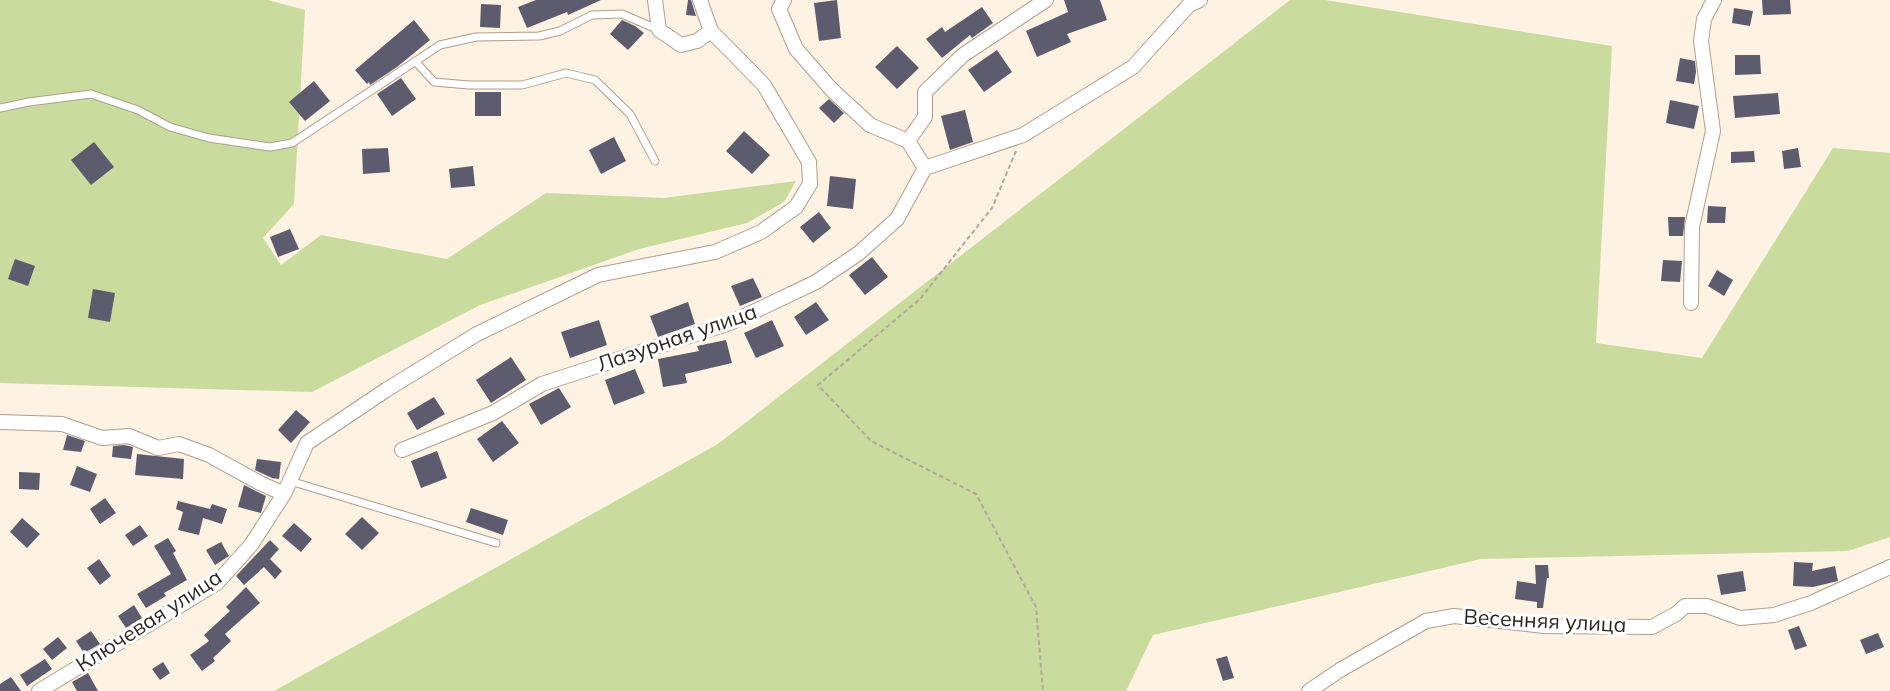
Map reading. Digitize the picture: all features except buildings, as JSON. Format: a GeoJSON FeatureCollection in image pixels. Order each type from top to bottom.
{"type":"FeatureCollection","features":[{"type":"Feature","properties":{"kind":"street"},"geometry":{"type":"LineString","coordinates":[[655,0],[659,30],[681,45],[697,41],[711,31]]}},
{"type":"Feature","properties":{"kind":"street"},"geometry":{"type":"LineString","coordinates":[[0,422],[62,424],[102,438],[129,436],[158,448],[179,444],[209,455],[260,483],[287,487],[307,443],[477,334],[598,275],[715,252],[761,232],[796,207],[810,183],[809,162],[764,86],[711,31],[700,0]]}},
{"type":"Feature","properties":{"kind":"street"},"geometry":{"type":"LineString","coordinates":[[784,0],[779,9],[796,49],[831,90],[870,125],[908,141],[925,168],[1023,135],[1133,67],[1189,5],[1200,0]]}},
{"type":"Feature","properties":{"kind":"street"},"geometry":{"type":"LineString","coordinates":[[908,141],[925,117],[925,92],[963,56],[1046,0]]}},
{"type":"Feature","properties":{"kind":"street"},"geometry":{"type":"LineString","coordinates":[[1691,303],[1692,227],[1713,131],[1701,41],[1704,19],[1714,0]]}},
{"type":"Feature","properties":{"kind":"street","name":"Лазурная улица"},"geometry":{"type":"LineString","coordinates":[[402,450],[493,413],[542,384],[730,323],[816,282],[860,253],[897,219],[925,168]]}},
{"type":"Feature","properties":{"kind":"street","name":"Ключевая улица"},"geometry":{"type":"LineString","coordinates":[[39,691],[217,583],[251,545],[287,487]]}},
{"type":"Feature","properties":{"kind":"street","name":"Весенняя улица"},"geometry":{"type":"LineString","coordinates":[[1309,691],[1340,670],[1426,621],[1454,616],[1544,626],[1652,627],[1676,614],[1685,606],[1707,606],[1740,618],[1774,615],[1811,603],[1890,567]]}},
{"type":"Feature","properties":{"kind":"lane"},"geometry":{"type":"LineString","coordinates":[[0,108],[91,94],[138,110],[170,127],[209,138],[270,147],[292,143],[440,45],[476,37],[539,36],[560,31],[591,15],[622,14],[659,30]]}},
{"type":"Feature","properties":{"kind":"lane"},"geometry":{"type":"LineString","coordinates":[[415,61],[434,82],[469,85],[522,85],[566,73],[595,80],[630,114],[655,161]]}},
{"type":"Feature","properties":{"kind":"lane"},"geometry":{"type":"LineString","coordinates":[[287,487],[496,543]]}},
{"type":"Feature","properties":{"kind":"path"},"geometry":{"type":"LineString","coordinates":[[1023,135],[992,208],[920,299],[818,385],[871,441],[976,494],[1036,607],[1043,691]]}},
{"type":"Feature","properties":{"kind":"green space"},"geometry":{"type":"Polygon","coordinates":[[[0,0],[268,0],[305,10],[294,204],[263,238],[281,265],[321,235],[447,259],[546,193],[664,198],[796,181],[784,202],[747,223],[639,249],[480,305],[312,392],[0,383],[0,0]]]}},
{"type":"Feature","properties":{"kind":"green space"},"geometry":{"type":"Polygon","coordinates":[[[1290,0],[1325,0],[1612,46],[1596,343],[1702,358],[1833,148],[1890,153],[1890,537],[1848,551],[1481,559],[1153,635],[1126,691],[274,691],[718,444],[1290,0]]]}}]}
